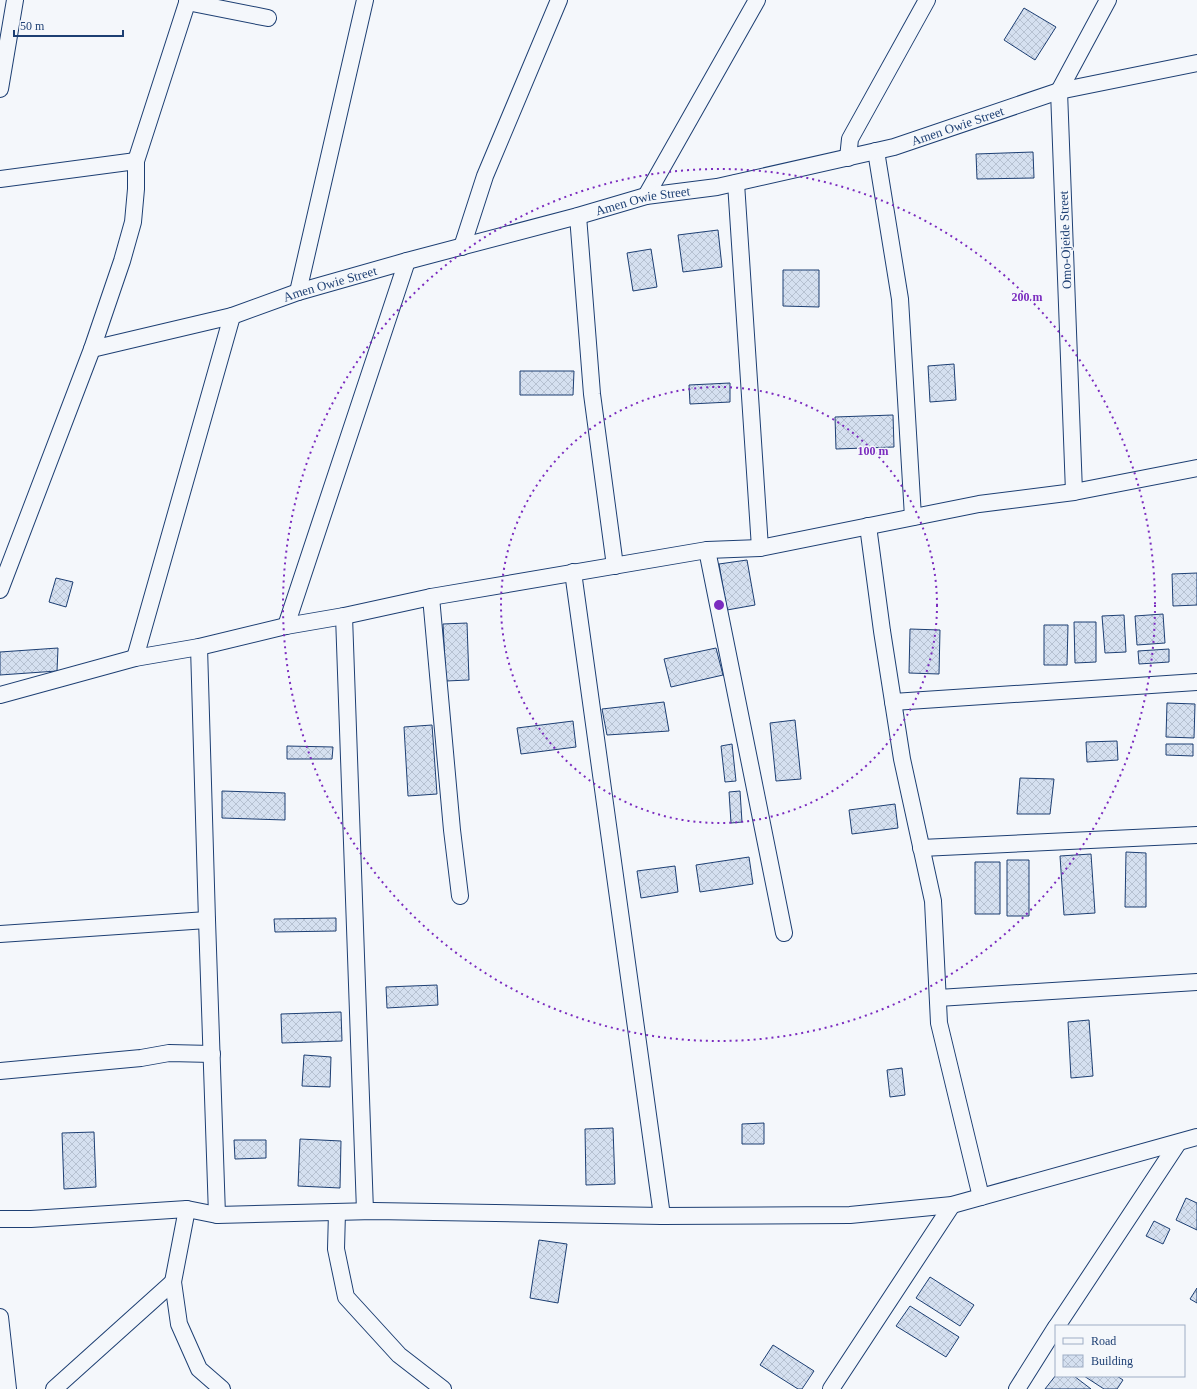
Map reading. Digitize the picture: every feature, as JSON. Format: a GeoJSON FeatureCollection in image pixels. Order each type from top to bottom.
{"type":"FeatureCollection","features":[{"type":"Feature","properties":{"kind":"street"},"geometry":{"type":"LineString","coordinates":[[0,89],[15,0]]}},
{"type":"Feature","properties":{"kind":"street"},"geometry":{"type":"LineString","coordinates":[[298,292],[365,0]]}},
{"type":"Feature","properties":{"kind":"street"},"geometry":{"type":"LineString","coordinates":[[462,247],[485,176],[559,0]]}},
{"type":"Feature","properties":{"kind":"street"},"geometry":{"type":"LineString","coordinates":[[646,196],[757,0]]}},
{"type":"Feature","properties":{"kind":"street"},"geometry":{"type":"LineString","coordinates":[[848,158],[850,139],[927,0]]}},
{"type":"Feature","properties":{"kind":"street"},"geometry":{"type":"LineString","coordinates":[[1059,91],[1108,0]]}},
{"type":"Feature","properties":{"kind":"street"},"geometry":{"type":"LineString","coordinates":[[0,590],[92,349],[122,261],[133,222],[136,189],[136,161],[187,1],[268,18]]}},
{"type":"Feature","properties":{"kind":"street","name":"Amen Owie Street"},"geometry":{"type":"LineString","coordinates":[[92,349],[232,316],[298,292],[646,196],[717,187],[894,147],[1059,91],[1197,63]]}},
{"type":"Feature","properties":{"kind":"street","name":"Omo-Ojeide Street"},"geometry":{"type":"LineString","coordinates":[[1059,91],[1074,492]]}},
{"type":"Feature","properties":{"kind":"street"},"geometry":{"type":"LineString","coordinates":[[876,151],[900,299],[913,517]]}},
{"type":"Feature","properties":{"kind":"street"},"geometry":{"type":"LineString","coordinates":[[0,179],[136,161]]}},
{"type":"Feature","properties":{"kind":"street"},"geometry":{"type":"LineString","coordinates":[[736,183],[760,548]]}},
{"type":"Feature","properties":{"kind":"street"},"geometry":{"type":"LineString","coordinates":[[578,216],[592,394],[615,566]]}},
{"type":"Feature","properties":{"kind":"street"},"geometry":{"type":"LineString","coordinates":[[286,626],[407,261]]}},
{"type":"Feature","properties":{"kind":"street"},"geometry":{"type":"LineString","coordinates":[[135,658],[232,316]]}},
{"type":"Feature","properties":{"kind":"street"},"geometry":{"type":"LineString","coordinates":[[0,695],[135,658],[200,647],[286,626],[344,616],[430,597],[707,550],[760,548],[979,504],[1074,492],[1197,468]]}},
{"type":"Feature","properties":{"kind":"street"},"geometry":{"type":"LineString","coordinates":[[868,526],[902,759],[933,901],[939,1023],[981,1197]]}},
{"type":"Feature","properties":{"kind":"street"},"geometry":{"type":"LineString","coordinates":[[707,550],[784,933]]}},
{"type":"Feature","properties":{"kind":"street"},"geometry":{"type":"LineString","coordinates":[[573,572],[662,1216]]}},
{"type":"Feature","properties":{"kind":"street"},"geometry":{"type":"LineString","coordinates":[[430,597],[451,822],[460,896]]}},
{"type":"Feature","properties":{"kind":"street"},"geometry":{"type":"LineString","coordinates":[[344,616],[365,1211]]}},
{"type":"Feature","properties":{"kind":"street"},"geometry":{"type":"LineString","coordinates":[[200,647],[217,1215]]}},
{"type":"Feature","properties":{"kind":"street"},"geometry":{"type":"LineString","coordinates":[[893,702],[1197,682]]}},
{"type":"Feature","properties":{"kind":"street"},"geometry":{"type":"LineString","coordinates":[[922,848],[1197,835]]}},
{"type":"Feature","properties":{"kind":"street"},"geometry":{"type":"LineString","coordinates":[[0,934],[207,920]]}},
{"type":"Feature","properties":{"kind":"street"},"geometry":{"type":"LineString","coordinates":[[938,998],[1197,982]]}},
{"type":"Feature","properties":{"kind":"street"},"geometry":{"type":"LineString","coordinates":[[0,1071],[141,1058],[170,1053],[212,1054]]}},
{"type":"Feature","properties":{"kind":"street"},"geometry":{"type":"LineString","coordinates":[[0,1219],[31,1219],[187,1209],[217,1215],[365,1211],[662,1216],[850,1215],[952,1205],[1197,1137]]}},
{"type":"Feature","properties":{"kind":"street"},"geometry":{"type":"LineString","coordinates":[[1057,1325],[1178,1142]]}},
{"type":"Feature","properties":{"kind":"street"},"geometry":{"type":"LineString","coordinates":[[831,1389],[952,1205]]}},
{"type":"Feature","properties":{"kind":"street"},"geometry":{"type":"LineString","coordinates":[[187,1209],[173,1282],[179,1324],[199,1369],[222,1389]]}},
{"type":"Feature","properties":{"kind":"street"},"geometry":{"type":"LineString","coordinates":[[337,1212],[336,1249],[346,1297],[399,1355],[443,1389]]}},
{"type":"Feature","properties":{"kind":"street"},"geometry":{"type":"LineString","coordinates":[[54,1389],[173,1282]]}},
{"type":"Feature","properties":{"kind":"street"},"geometry":{"type":"LineString","coordinates":[[0,1317],[8,1389]]}},
{"type":"Feature","properties":{"kind":"street"},"geometry":{"type":"LineString","coordinates":[[1017,1389],[1055,1328]]}},
{"type":"Feature","properties":{"kind":"building"},"geometry":{"type":"Polygon","coordinates":[[[1024,8],[1056,27],[1035,60],[1004,40],[1024,8]]]}},
{"type":"Feature","properties":{"kind":"building"},"geometry":{"type":"Polygon","coordinates":[[[1033,152],[1034,178],[977,179],[976,154],[1033,152]]]}},
{"type":"Feature","properties":{"kind":"building"},"geometry":{"type":"Polygon","coordinates":[[[718,230],[722,267],[683,272],[678,235],[718,230]]]}},
{"type":"Feature","properties":{"kind":"building"},"geometry":{"type":"Polygon","coordinates":[[[651,249],[657,287],[633,291],[627,253],[651,249]]]}},
{"type":"Feature","properties":{"kind":"building"},"geometry":{"type":"Polygon","coordinates":[[[783,270],[819,270],[819,307],[783,306],[783,270]]]}},
{"type":"Feature","properties":{"kind":"building"},"geometry":{"type":"Polygon","coordinates":[[[954,364],[956,400],[930,402],[928,366],[954,364]]]}},
{"type":"Feature","properties":{"kind":"building"},"geometry":{"type":"Polygon","coordinates":[[[520,371],[574,371],[573,395],[520,395],[520,371]]]}},
{"type":"Feature","properties":{"kind":"building"},"geometry":{"type":"Polygon","coordinates":[[[730,383],[730,402],[690,404],[689,385],[730,383]]]}},
{"type":"Feature","properties":{"kind":"building"},"geometry":{"type":"Polygon","coordinates":[[[893,415],[894,447],[836,449],[835,417],[893,415]]]}},
{"type":"Feature","properties":{"kind":"building"},"geometry":{"type":"Polygon","coordinates":[[[747,560],[755,605],[727,610],[719,564],[747,560]]]}},
{"type":"Feature","properties":{"kind":"building"},"geometry":{"type":"Polygon","coordinates":[[[1197,573],[1197,605],[1173,606],[1172,574],[1197,573]]]}},
{"type":"Feature","properties":{"kind":"building"},"geometry":{"type":"Polygon","coordinates":[[[56,578],[73,582],[66,607],[49,602],[56,578]]]}},
{"type":"Feature","properties":{"kind":"building"},"geometry":{"type":"Polygon","coordinates":[[[1163,614],[1165,643],[1137,645],[1135,616],[1163,614]]]}},
{"type":"Feature","properties":{"kind":"building"},"geometry":{"type":"Polygon","coordinates":[[[1124,615],[1126,652],[1105,653],[1102,616],[1124,615]]]}},
{"type":"Feature","properties":{"kind":"building"},"geometry":{"type":"Polygon","coordinates":[[[1074,622],[1096,622],[1096,662],[1075,663],[1074,622]]]}},
{"type":"Feature","properties":{"kind":"building"},"geometry":{"type":"Polygon","coordinates":[[[467,623],[469,680],[446,681],[443,624],[467,623]]]}},
{"type":"Feature","properties":{"kind":"building"},"geometry":{"type":"Polygon","coordinates":[[[1044,625],[1068,625],[1067,665],[1044,665],[1044,625]]]}},
{"type":"Feature","properties":{"kind":"building"},"geometry":{"type":"Polygon","coordinates":[[[910,629],[940,630],[939,674],[909,673],[910,629]]]}},
{"type":"Feature","properties":{"kind":"building"},"geometry":{"type":"Polygon","coordinates":[[[58,648],[57,671],[0,675],[0,652],[58,648]]]}},
{"type":"Feature","properties":{"kind":"building"},"geometry":{"type":"Polygon","coordinates":[[[716,648],[723,675],[671,687],[664,659],[716,648]]]}},
{"type":"Feature","properties":{"kind":"building"},"geometry":{"type":"Polygon","coordinates":[[[1169,649],[1169,662],[1139,664],[1138,651],[1169,649]]]}},
{"type":"Feature","properties":{"kind":"building"},"geometry":{"type":"Polygon","coordinates":[[[664,702],[669,731],[607,735],[602,709],[664,702]]]}},
{"type":"Feature","properties":{"kind":"building"},"geometry":{"type":"Polygon","coordinates":[[[1167,703],[1195,704],[1194,738],[1166,737],[1167,703]]]}},
{"type":"Feature","properties":{"kind":"building"},"geometry":{"type":"Polygon","coordinates":[[[795,720],[801,779],[776,781],[770,723],[795,720]]]}},
{"type":"Feature","properties":{"kind":"building"},"geometry":{"type":"Polygon","coordinates":[[[573,721],[576,747],[521,754],[517,728],[573,721]]]}},
{"type":"Feature","properties":{"kind":"building"},"geometry":{"type":"Polygon","coordinates":[[[432,725],[437,794],[408,796],[404,727],[432,725]]]}},
{"type":"Feature","properties":{"kind":"building"},"geometry":{"type":"Polygon","coordinates":[[[1117,741],[1118,760],[1087,762],[1086,742],[1117,741]]]}},
{"type":"Feature","properties":{"kind":"building"},"geometry":{"type":"Polygon","coordinates":[[[732,744],[736,781],[725,782],[721,746],[732,744]]]}},
{"type":"Feature","properties":{"kind":"building"},"geometry":{"type":"Polygon","coordinates":[[[1166,744],[1193,744],[1193,756],[1166,755],[1166,744]]]}},
{"type":"Feature","properties":{"kind":"building"},"geometry":{"type":"Polygon","coordinates":[[[287,746],[333,747],[332,759],[287,759],[287,746]]]}},
{"type":"Feature","properties":{"kind":"building"},"geometry":{"type":"Polygon","coordinates":[[[1020,778],[1054,779],[1050,814],[1017,814],[1020,778]]]}},
{"type":"Feature","properties":{"kind":"building"},"geometry":{"type":"Polygon","coordinates":[[[222,791],[285,793],[285,820],[222,818],[222,791]]]}},
{"type":"Feature","properties":{"kind":"building"},"geometry":{"type":"Polygon","coordinates":[[[740,791],[742,822],[731,823],[729,792],[740,791]]]}},
{"type":"Feature","properties":{"kind":"building"},"geometry":{"type":"Polygon","coordinates":[[[895,804],[898,828],[852,834],[849,810],[895,804]]]}},
{"type":"Feature","properties":{"kind":"building"},"geometry":{"type":"Polygon","coordinates":[[[1126,852],[1146,853],[1146,907],[1125,907],[1126,852]]]}},
{"type":"Feature","properties":{"kind":"building"},"geometry":{"type":"Polygon","coordinates":[[[1091,854],[1095,913],[1064,915],[1060,856],[1091,854]]]}},
{"type":"Feature","properties":{"kind":"building"},"geometry":{"type":"Polygon","coordinates":[[[749,857],[753,884],[700,892],[696,865],[749,857]]]}},
{"type":"Feature","properties":{"kind":"building"},"geometry":{"type":"Polygon","coordinates":[[[1007,860],[1029,860],[1029,916],[1007,916],[1007,860]]]}},
{"type":"Feature","properties":{"kind":"building"},"geometry":{"type":"Polygon","coordinates":[[[975,862],[1000,862],[1000,914],[975,914],[975,862]]]}},
{"type":"Feature","properties":{"kind":"building"},"geometry":{"type":"Polygon","coordinates":[[[675,866],[678,892],[641,898],[637,871],[675,866]]]}},
{"type":"Feature","properties":{"kind":"building"},"geometry":{"type":"Polygon","coordinates":[[[336,918],[336,931],[275,932],[274,919],[336,918]]]}},
{"type":"Feature","properties":{"kind":"building"},"geometry":{"type":"Polygon","coordinates":[[[437,985],[438,1005],[387,1008],[386,987],[437,985]]]}},
{"type":"Feature","properties":{"kind":"building"},"geometry":{"type":"Polygon","coordinates":[[[341,1012],[342,1041],[282,1043],[281,1014],[341,1012]]]}},
{"type":"Feature","properties":{"kind":"building"},"geometry":{"type":"Polygon","coordinates":[[[1089,1020],[1093,1076],[1071,1078],[1068,1022],[1089,1020]]]}},
{"type":"Feature","properties":{"kind":"building"},"geometry":{"type":"Polygon","coordinates":[[[304,1055],[331,1057],[330,1087],[302,1086],[304,1055]]]}},
{"type":"Feature","properties":{"kind":"building"},"geometry":{"type":"Polygon","coordinates":[[[902,1068],[905,1095],[890,1097],[887,1070],[902,1068]]]}},
{"type":"Feature","properties":{"kind":"building"},"geometry":{"type":"Polygon","coordinates":[[[764,1123],[764,1144],[742,1144],[742,1124],[764,1123]]]}},
{"type":"Feature","properties":{"kind":"building"},"geometry":{"type":"Polygon","coordinates":[[[613,1128],[615,1184],[586,1185],[585,1129],[613,1128]]]}},
{"type":"Feature","properties":{"kind":"building"},"geometry":{"type":"Polygon","coordinates":[[[94,1132],[96,1187],[64,1189],[62,1133],[94,1132]]]}},
{"type":"Feature","properties":{"kind":"building"},"geometry":{"type":"Polygon","coordinates":[[[300,1139],[341,1141],[340,1188],[298,1186],[300,1139]]]}},
{"type":"Feature","properties":{"kind":"building"},"geometry":{"type":"Polygon","coordinates":[[[234,1140],[266,1140],[266,1158],[235,1159],[234,1140]]]}},
{"type":"Feature","properties":{"kind":"building"},"geometry":{"type":"Polygon","coordinates":[[[1186,1198],[1197,1203],[1197,1230],[1176,1220],[1186,1198]]]}},
{"type":"Feature","properties":{"kind":"building"},"geometry":{"type":"Polygon","coordinates":[[[1154,1221],[1170,1229],[1163,1244],[1146,1236],[1154,1221]]]}},
{"type":"Feature","properties":{"kind":"building"},"geometry":{"type":"Polygon","coordinates":[[[539,1240],[567,1244],[558,1303],[530,1298],[539,1240]]]}},
{"type":"Feature","properties":{"kind":"building"},"geometry":{"type":"Polygon","coordinates":[[[930,1277],[974,1305],[960,1326],[916,1298],[930,1277]]]}},
{"type":"Feature","properties":{"kind":"building"},"geometry":{"type":"Polygon","coordinates":[[[1197,1288],[1197,1303],[1190,1299],[1197,1288]]]}},
{"type":"Feature","properties":{"kind":"building"},"geometry":{"type":"Polygon","coordinates":[[[910,1306],[959,1337],[946,1357],[896,1326],[910,1306]]]}},
{"type":"Feature","properties":{"kind":"building"},"geometry":{"type":"Polygon","coordinates":[[[773,1345],[814,1371],[802,1389],[798,1389],[760,1365],[773,1345]]]}},
{"type":"Feature","properties":{"kind":"building"},"geometry":{"type":"Polygon","coordinates":[[[1055,1376],[1075,1377],[1091,1389],[1045,1389],[1055,1376]]]}},
{"type":"Feature","properties":{"kind":"building"},"geometry":{"type":"Polygon","coordinates":[[[1086,1377],[1118,1377],[1123,1380],[1117,1389],[1104,1389],[1086,1377]]]}}]}
